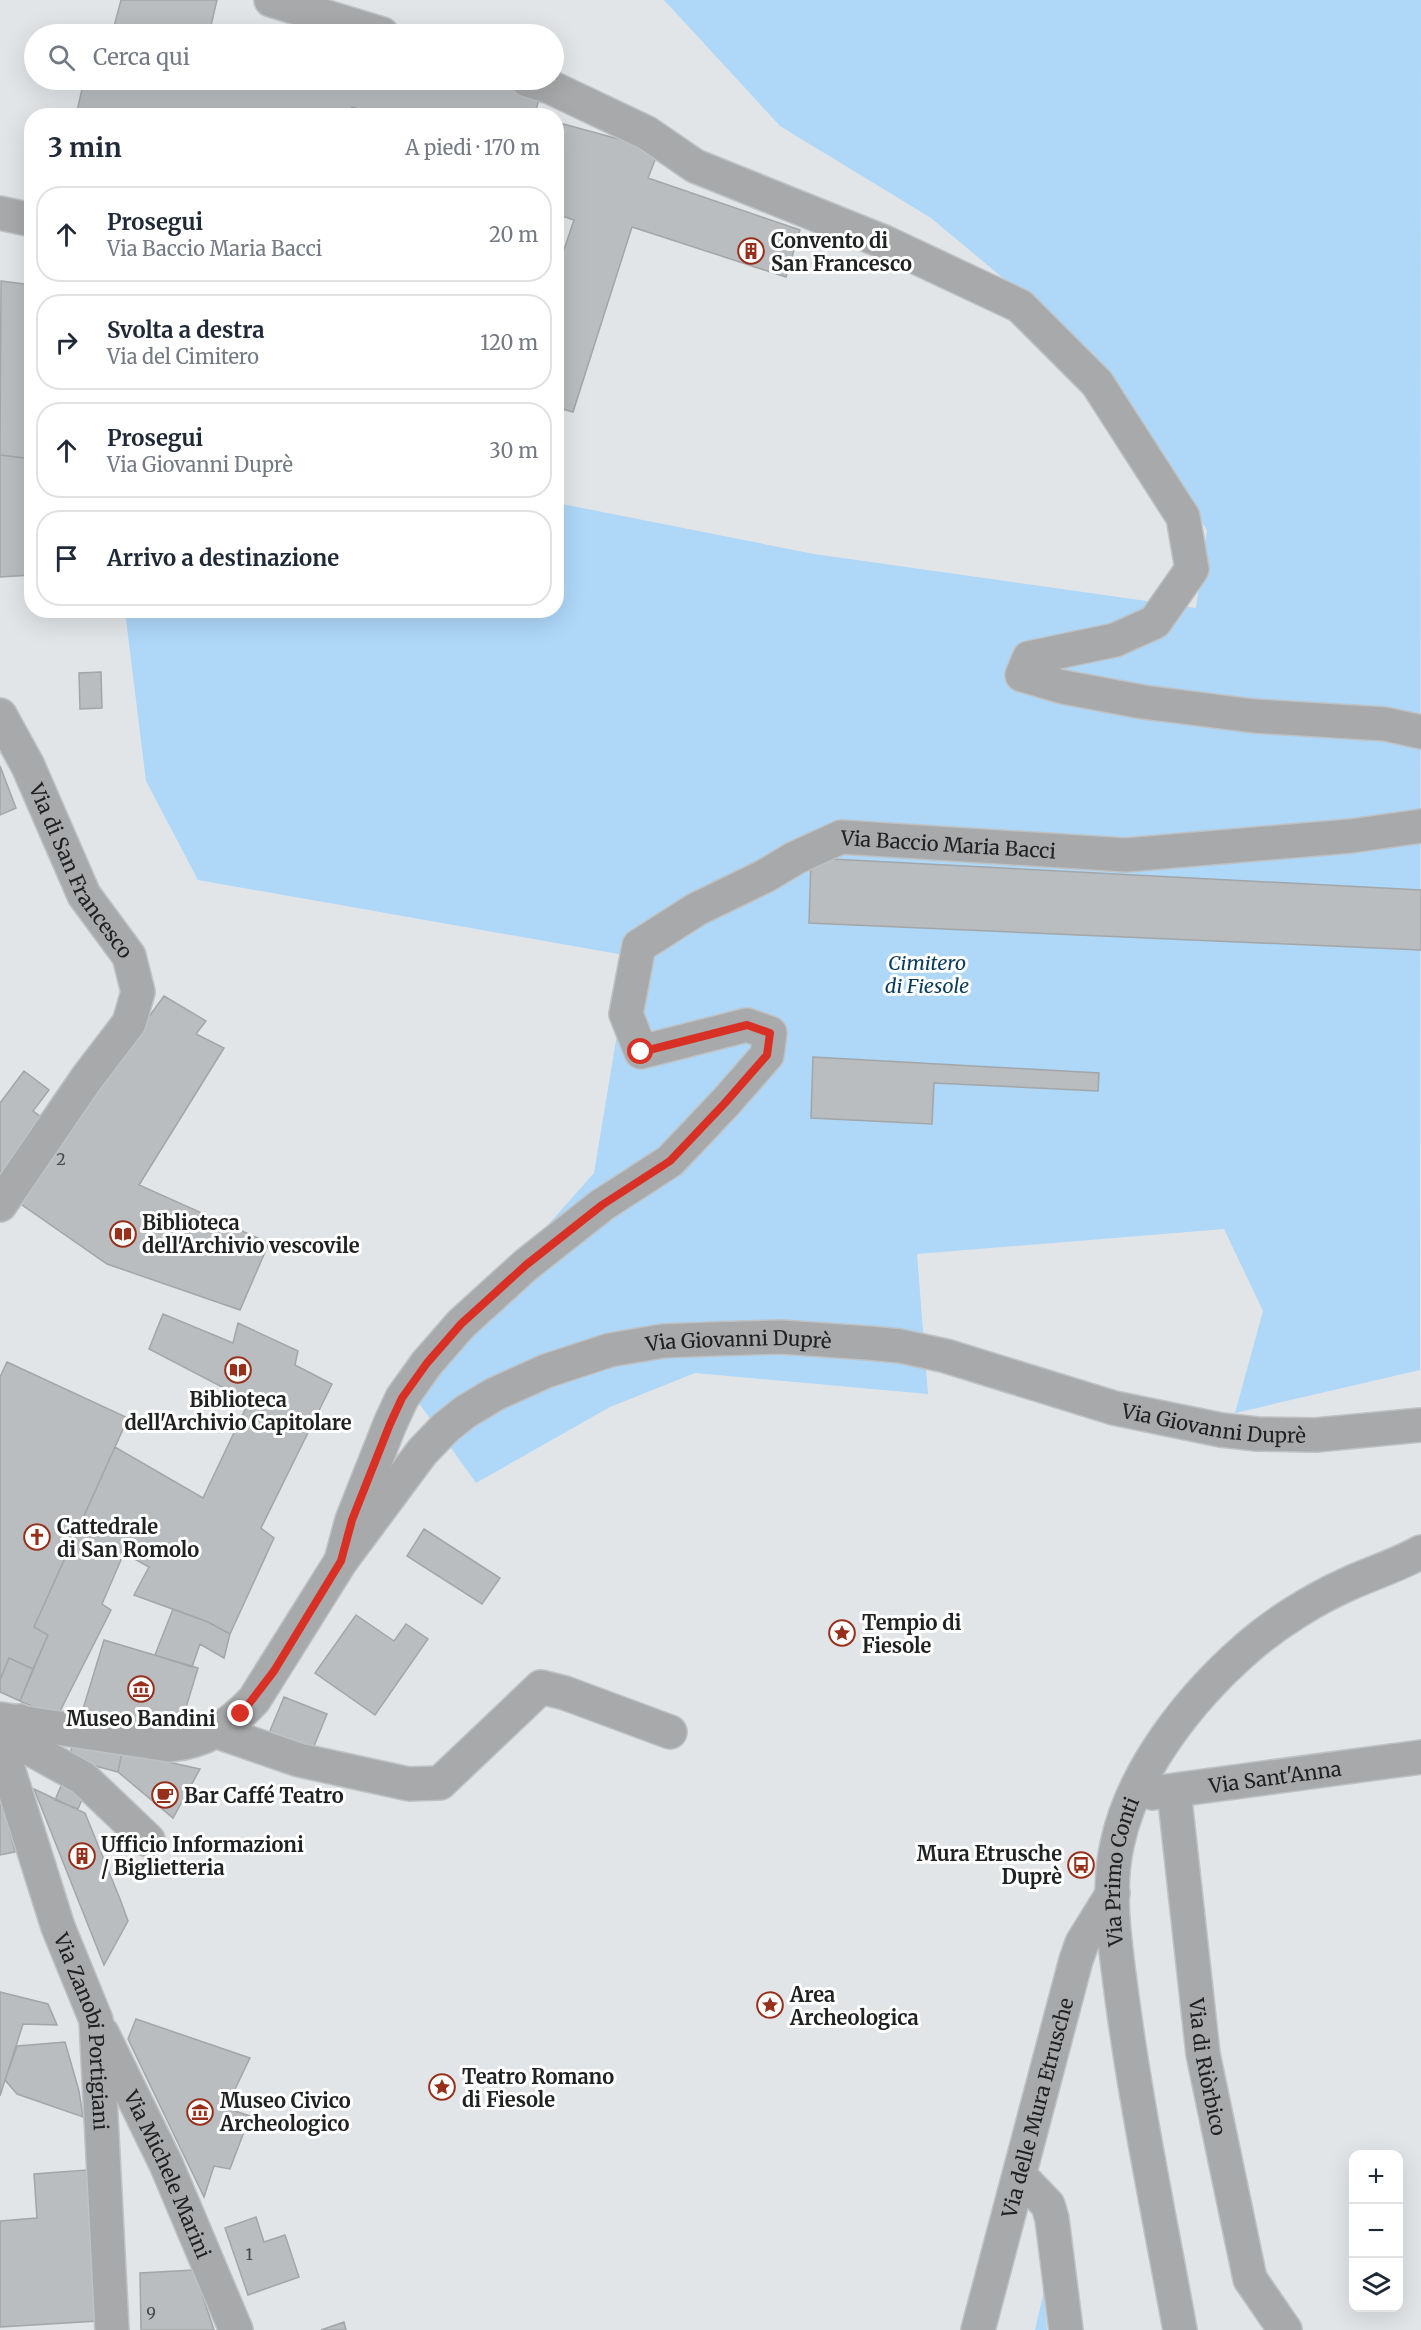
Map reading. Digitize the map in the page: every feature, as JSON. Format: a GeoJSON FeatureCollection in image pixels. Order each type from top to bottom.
{"type":"FeatureCollection","features":[{"type":"Feature","properties":{"kind":"street"},"geometry":{"type":"LineString","coordinates":[[271,0],[349,24]]}},
{"type":"Feature","properties":{"kind":"street"},"geometry":{"type":"LineString","coordinates":[[556,90],[647,132],[696,166],[884,242],[1020,306],[1097,383],[1183,517],[1192,568],[1155,622],[1115,640],[1029,657],[1022,675],[1063,687],[1143,702],[1254,716],[1385,724],[1421,732]]}},
{"type":"Feature","properties":{"kind":"street"},"geometry":{"type":"LineString","coordinates":[[0,213],[24,218]]}},
{"type":"Feature","properties":{"kind":"street","name":"Via di San Francesco"},"geometry":{"type":"LineString","coordinates":[[0,714],[27,766],[84,895],[129,957],[138,992],[129,1023],[87,1078],[0,1205]]}},
{"type":"Feature","properties":{"kind":"street","name":"Via Baccio Maria Bacci"},"geometry":{"type":"LineString","coordinates":[[341,1561],[352,1520],[390,1424],[402,1398],[427,1363],[461,1324],[526,1265],[602,1205],[670,1161],[767,1055],[770,1033],[747,1025],[641,1052],[626,1014],[639,946],[697,909],[841,837],[1126,855],[1351,836],[1421,826]]}},
{"type":"Feature","properties":{"kind":"street","name":"Via Giovanni Duprè"},"geometry":{"type":"LineString","coordinates":[[7,1728],[169,1745],[184,1744],[218,1732],[241,1714],[254,1700],[341,1561],[422,1452],[445,1428],[465,1412],[495,1394],[546,1371],[610,1350],[654,1342],[781,1337],[900,1346],[946,1356],[1114,1408],[1238,1432],[1316,1434],[1421,1425]]}},
{"type":"Feature","properties":{"kind":"street","name":"Via Primo Conti"},"geometry":{"type":"LineString","coordinates":[[1180,2330],[1129,2052],[1115,1941],[1113,1893],[1117,1844],[1133,1795],[1151,1759],[1185,1711],[1246,1648],[1297,1612],[1346,1585],[1421,1552]]}},
{"type":"Feature","properties":{"kind":"street"},"geometry":{"type":"LineString","coordinates":[[218,1732],[299,1760],[408,1784],[440,1783],[541,1687],[565,1693],[670,1732]]}},
{"type":"Feature","properties":{"kind":"street"},"geometry":{"type":"LineString","coordinates":[[7,1728],[20,1737],[27,1747],[83,1778],[148,1840]]}},
{"type":"Feature","properties":{"kind":"street","name":"Via Zanobi Portigiani"},"geometry":{"type":"LineString","coordinates":[[7,1728],[58,1927],[96,2020],[112,2330]]}},
{"type":"Feature","properties":{"kind":"street","name":"Via Sant'Anna"},"geometry":{"type":"LineString","coordinates":[[1133,1795],[1419,1758]]}},
{"type":"Feature","properties":{"kind":"street","name":"Via di Riòrbico"},"geometry":{"type":"LineString","coordinates":[[1174,1791],[1205,2065],[1250,2279],[1285,2330]]}},
{"type":"Feature","properties":{"kind":"street","name":"Via delle Mura Etrusche"},"geometry":{"type":"LineString","coordinates":[[978,2330],[1076,1960],[1082,1943],[1113,1893]]}},
{"type":"Feature","properties":{"kind":"street","name":"Via Michele Marini"},"geometry":{"type":"LineString","coordinates":[[96,2020],[166,2164],[236,2330]]}},
{"type":"Feature","properties":{"kind":"street"},"geometry":{"type":"LineString","coordinates":[[1020,2176],[1048,2205],[1052,2218],[1066,2330]]}},
{"type":"Feature","properties":{"kind":"green space","name":"Cimitero di Fiesole"},"geometry":{"type":"Polygon","coordinates":[[[664,0],[1421,0],[1420,1370],[1235,1413],[1263,1311],[1224,1229],[917,1254],[928,1394],[695,1373],[610,1407],[476,1483],[406,1385],[594,1173],[630,956],[198,880],[146,781],[126,618],[564,618],[564,504],[814,554],[1196,608],[1207,530],[1094,354],[931,218],[780,126],[664,0]]]}},
{"type":"Feature","properties":{"kind":"green space"},"geometry":{"type":"Polygon","coordinates":[[[1044,2291],[1047,2330],[1035,2330],[1044,2291]]]}},
{"type":"Feature","properties":{"kind":"building"},"geometry":{"type":"Polygon","coordinates":[[[121,0],[217,0],[211,24],[115,24],[121,0]]]}},
{"type":"Feature","properties":{"kind":"building"},"geometry":{"type":"Polygon","coordinates":[[[82,90],[517,90],[540,96],[536,108],[78,108],[82,90]]]}},
{"type":"Feature","properties":{"kind":"building","name":"Convento di San Francesco"},"geometry":{"type":"Polygon","coordinates":[[[564,124],[659,150],[648,178],[800,230],[786,277],[632,227],[573,412],[564,409],[564,249],[574,220],[564,217],[564,124]]]}},
{"type":"Feature","properties":{"kind":"building"},"geometry":{"type":"Polygon","coordinates":[[[1,281],[24,284],[24,458],[0,455],[1,281]]]}},
{"type":"Feature","properties":{"kind":"building"},"geometry":{"type":"Polygon","coordinates":[[[0,455],[24,458],[24,576],[0,577],[0,455]]]}},
{"type":"Feature","properties":{"kind":"building"},"geometry":{"type":"Polygon","coordinates":[[[101,672],[102,708],[80,709],[79,673],[101,672]]]}},
{"type":"Feature","properties":{"kind":"building"},"geometry":{"type":"Polygon","coordinates":[[[0,766],[16,808],[0,815],[0,766]]]}},
{"type":"Feature","properties":{"kind":"building"},"geometry":{"type":"Polygon","coordinates":[[[811,858],[1421,890],[1421,950],[809,923],[811,858]]]}},
{"type":"Feature","properties":{"kind":"building"},"geometry":{"type":"Polygon","coordinates":[[[164,996],[206,1021],[196,1034],[224,1048],[139,1185],[269,1243],[240,1310],[107,1264],[15,1200],[164,996]]]}},
{"type":"Feature","properties":{"kind":"building"},"geometry":{"type":"Polygon","coordinates":[[[813,1057],[1099,1073],[1098,1091],[934,1083],[932,1124],[811,1118],[813,1057]]]}},
{"type":"Feature","properties":{"kind":"building"},"geometry":{"type":"Polygon","coordinates":[[[24,1071],[49,1090],[33,1111],[44,1119],[0,1178],[0,1103],[24,1071]]]}},
{"type":"Feature","properties":{"kind":"building"},"geometry":{"type":"Polygon","coordinates":[[[163,1314],[233,1343],[238,1323],[298,1351],[295,1365],[332,1384],[261,1528],[274,1538],[230,1634],[208,1622],[134,1595],[149,1567],[124,1553],[102,1604],[111,1610],[57,1717],[20,1701],[48,1635],[34,1627],[115,1447],[203,1498],[249,1401],[149,1349],[163,1314]]]}},
{"type":"Feature","properties":{"kind":"building","name":"Cattedrale di San Romolo"},"geometry":{"type":"Polygon","coordinates":[[[7,1362],[128,1418],[34,1627],[48,1635],[33,1669],[9,1658],[0,1680],[0,1377],[7,1362]]]}},
{"type":"Feature","properties":{"kind":"building"},"geometry":{"type":"Polygon","coordinates":[[[424,1529],[500,1578],[482,1604],[407,1556],[424,1529]]]}},
{"type":"Feature","properties":{"kind":"building"},"geometry":{"type":"Polygon","coordinates":[[[173,1609],[208,1622],[230,1634],[224,1658],[200,1644],[192,1667],[155,1655],[173,1609]]]}},
{"type":"Feature","properties":{"kind":"building"},"geometry":{"type":"Polygon","coordinates":[[[356,1615],[394,1641],[406,1624],[428,1639],[375,1715],[315,1673],[356,1615]]]}},
{"type":"Feature","properties":{"kind":"building","name":"Museo Bandini"},"geometry":{"type":"Polygon","coordinates":[[[104,1640],[198,1668],[177,1737],[83,1709],[104,1640]]]}},
{"type":"Feature","properties":{"kind":"building"},"geometry":{"type":"Polygon","coordinates":[[[9,1658],[33,1669],[20,1701],[0,1692],[0,1680],[9,1658]]]}},
{"type":"Feature","properties":{"kind":"building"},"geometry":{"type":"Polygon","coordinates":[[[284,1697],[327,1714],[310,1756],[267,1738],[284,1697]]]}},
{"type":"Feature","properties":{"kind":"building"},"geometry":{"type":"Polygon","coordinates":[[[73,1742],[122,1752],[118,1772],[69,1759],[73,1742]]]}},
{"type":"Feature","properties":{"kind":"building","name":"Bar Caffé Teatro"},"geometry":{"type":"Polygon","coordinates":[[[122,1752],[200,1769],[173,1818],[118,1772],[122,1752]]]}},
{"type":"Feature","properties":{"kind":"building"},"geometry":{"type":"Polygon","coordinates":[[[70,1765],[92,1775],[78,1809],[55,1800],[70,1765]]]}},
{"type":"Feature","properties":{"kind":"building","name":"Ufficio Informazioni / Biglietteria"},"geometry":{"type":"Polygon","coordinates":[[[34,1789],[85,1813],[120,1899],[128,1921],[104,1965],[34,1789]]]}},
{"type":"Feature","properties":{"kind":"building"},"geometry":{"type":"Polygon","coordinates":[[[0,1793],[15,1852],[0,1855],[0,1793]]]}},
{"type":"Feature","properties":{"kind":"building"},"geometry":{"type":"Polygon","coordinates":[[[0,1992],[48,2004],[57,2025],[23,2024],[0,2096],[0,1992]]]}},
{"type":"Feature","properties":{"kind":"building","name":"Museo Civico Archeologico"},"geometry":{"type":"Polygon","coordinates":[[[136,2019],[250,2058],[226,2108],[250,2116],[230,2169],[214,2166],[204,2197],[128,2039],[136,2019]]]}},
{"type":"Feature","properties":{"kind":"building"},"geometry":{"type":"Polygon","coordinates":[[[65,2042],[79,2091],[83,2117],[17,2094],[5,2080],[17,2046],[65,2042]]]}},
{"type":"Feature","properties":{"kind":"building"},"geometry":{"type":"Polygon","coordinates":[[[87,2170],[98,2321],[0,2327],[0,2221],[37,2218],[34,2174],[87,2170]]]}},
{"type":"Feature","properties":{"kind":"building"},"geometry":{"type":"Polygon","coordinates":[[[256,2217],[264,2242],[285,2235],[299,2277],[248,2295],[225,2228],[256,2217]]]}},
{"type":"Feature","properties":{"kind":"building"},"geometry":{"type":"Polygon","coordinates":[[[194,2270],[214,2330],[141,2330],[140,2273],[194,2270]]]}},
{"type":"Feature","properties":{"kind":"building"},"geometry":{"type":"Polygon","coordinates":[[[344,2322],[346,2330],[321,2330],[344,2322]]]}},
{"type":"Feature","properties":{"kind":"place","name":"Convento di San Francesco"},"geometry":{"type":"Point","coordinates":[751,251]}},
{"type":"Feature","properties":{"kind":"place","name":"Biblioteca dell'Archivio vescovile"},"geometry":{"type":"Point","coordinates":[123,1234]}},
{"type":"Feature","properties":{"kind":"place","name":"Biblioteca dell'Archivio Capitolare"},"geometry":{"type":"Point","coordinates":[238,1370]}},
{"type":"Feature","properties":{"kind":"place","name":"Cattedrale di San Romolo"},"geometry":{"type":"Point","coordinates":[37,1537]}},
{"type":"Feature","properties":{"kind":"place","name":"Tempio di Fiesole"},"geometry":{"type":"Point","coordinates":[842,1633]}},
{"type":"Feature","properties":{"kind":"place","name":"Museo Bandini"},"geometry":{"type":"Point","coordinates":[141,1689]}},
{"type":"Feature","properties":{"kind":"place","name":"Bar Caffé Teatro"},"geometry":{"type":"Point","coordinates":[165,1795]}},
{"type":"Feature","properties":{"kind":"place","name":"Ufficio Informazioni / Biglietteria"},"geometry":{"type":"Point","coordinates":[82,1856]}},
{"type":"Feature","properties":{"kind":"place","name":"Mura Etrusche Duprè"},"geometry":{"type":"Point","coordinates":[1081,1865]}},
{"type":"Feature","properties":{"kind":"place","name":"Area Archeologica"},"geometry":{"type":"Point","coordinates":[770,2005]}},
{"type":"Feature","properties":{"kind":"place","name":"Teatro Romano di Fiesole"},"geometry":{"type":"Point","coordinates":[442,2087]}},
{"type":"Feature","properties":{"kind":"place","name":"Museo Civico Archeologico"},"geometry":{"type":"Point","coordinates":[200,2112]}},
{"type":"Feature","properties":{"kind":"route"},"geometry":{"type":"LineString","coordinates":[[241,1714],[274,1671],[341,1561],[352,1520],[390,1424],[402,1398],[427,1363],[461,1324],[526,1265],[602,1205],[670,1161],[767,1055],[770,1033],[747,1025],[641,1052]]}}]}
